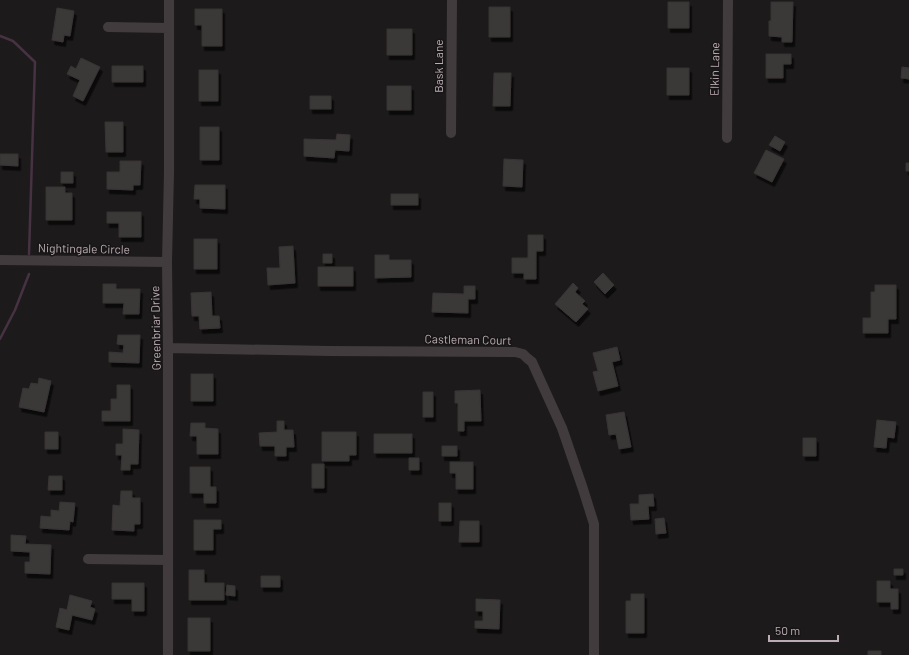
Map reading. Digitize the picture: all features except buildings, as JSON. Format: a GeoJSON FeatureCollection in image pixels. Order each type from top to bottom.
{"type":"FeatureCollection","features":[{"type":"Feature","properties":{"kind":"street","name":"Greenbriar Drive"},"geometry":{"type":"LineString","coordinates":[[168,655],[167,262],[169,172],[169,0]]}},
{"type":"Feature","properties":{"kind":"street","name":"Bask Lane"},"geometry":{"type":"LineString","coordinates":[[451,133],[452,0]]}},
{"type":"Feature","properties":{"kind":"street","name":"Elkin Lane"},"geometry":{"type":"LineString","coordinates":[[727,138],[728,0]]}},
{"type":"Feature","properties":{"kind":"street"},"geometry":{"type":"LineString","coordinates":[[108,27],[169,28]]}},
{"type":"Feature","properties":{"kind":"street","name":"Nightingale Circle"},"geometry":{"type":"LineString","coordinates":[[0,260],[167,262]]}},
{"type":"Feature","properties":{"kind":"street","name":"Castleman Court"},"geometry":{"type":"LineString","coordinates":[[168,348],[515,352],[522,354],[532,362],[562,428],[594,524],[594,655]]}},
{"type":"Feature","properties":{"kind":"street"},"geometry":{"type":"LineString","coordinates":[[88,559],[168,560]]}},
{"type":"Feature","properties":{"kind":"waterway"},"geometry":{"type":"LineString","coordinates":[[0,36],[13,41],[35,62],[29,254]]}},
{"type":"Feature","properties":{"kind":"waterway"},"geometry":{"type":"LineString","coordinates":[[0,339],[15,310],[29,274]]}}]}
